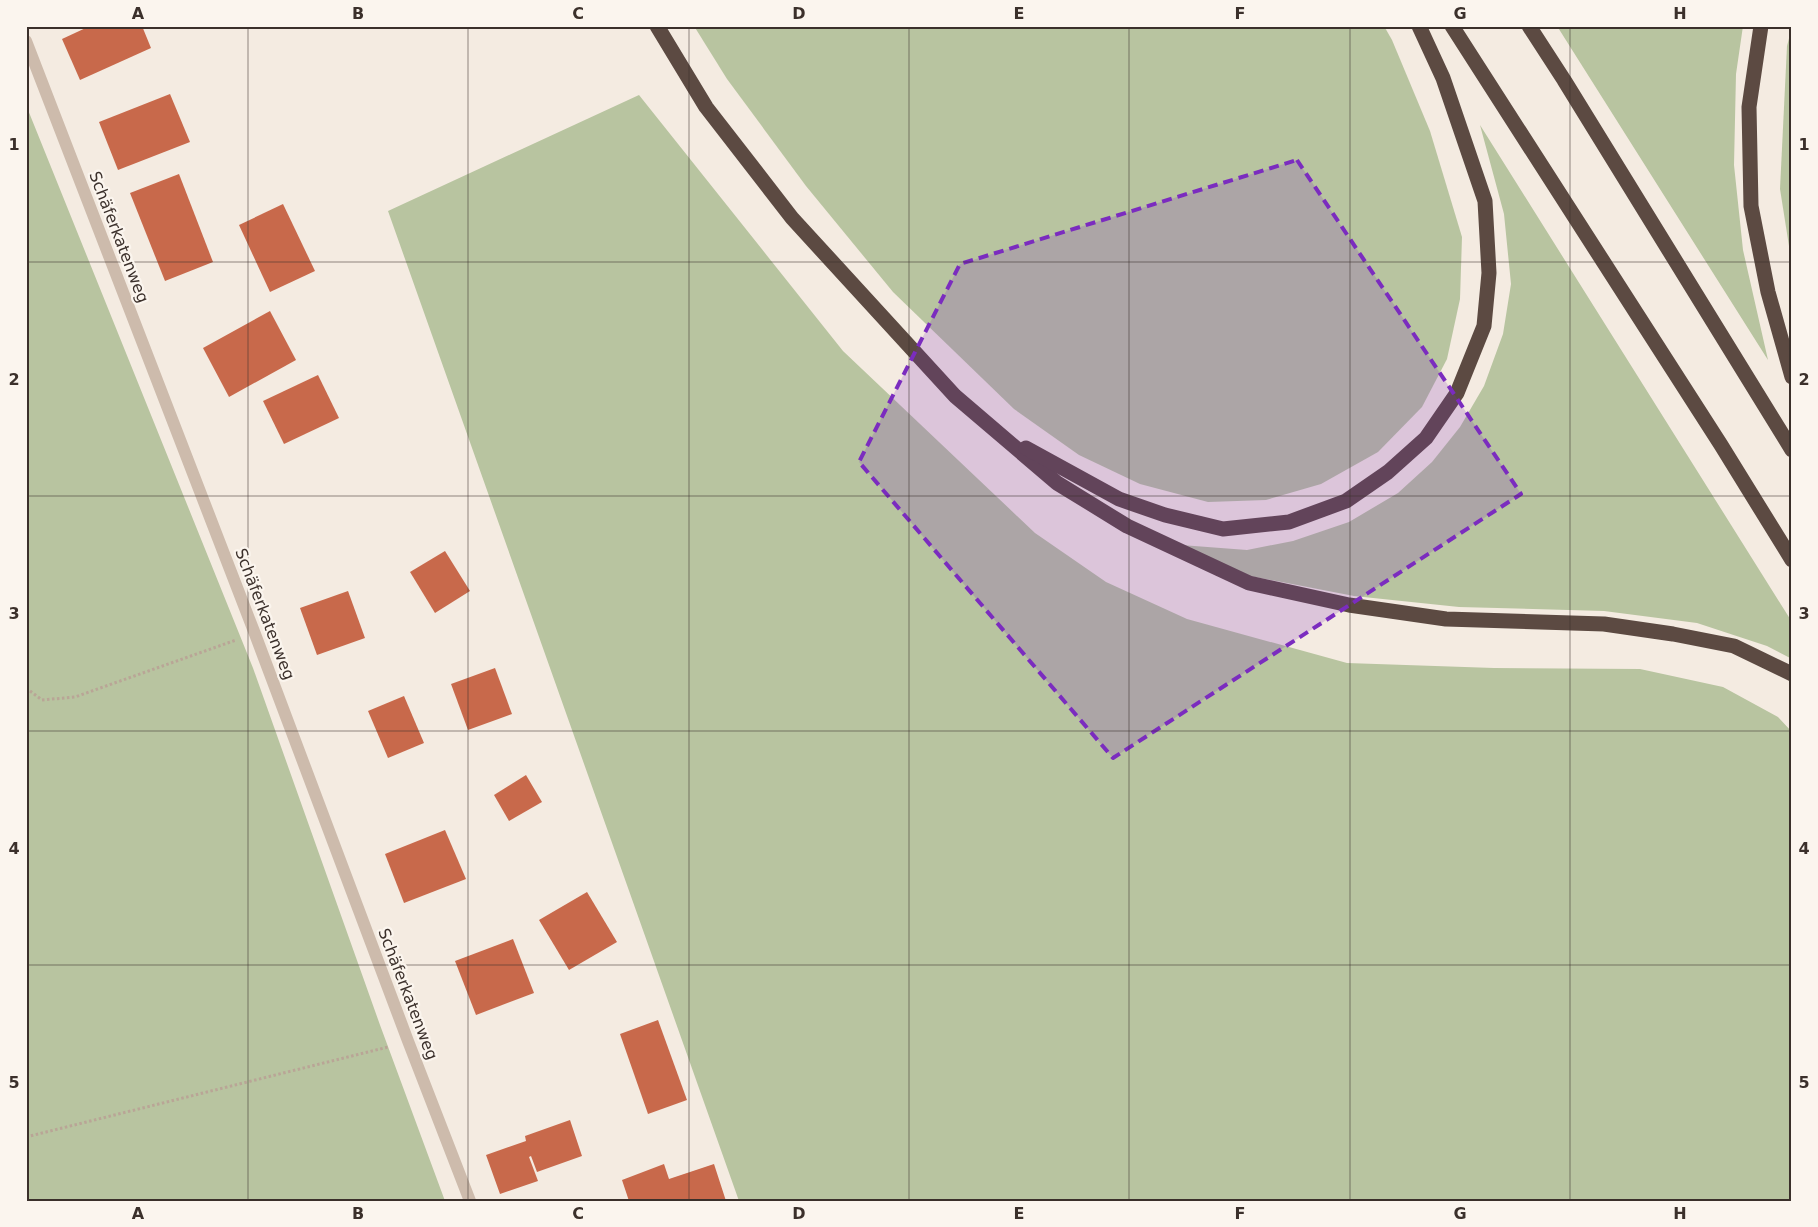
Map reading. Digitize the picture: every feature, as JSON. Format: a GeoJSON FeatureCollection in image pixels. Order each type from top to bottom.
{"type":"FeatureCollection","features":[{"type":"Feature","properties":{"kind":"highway"},"geometry":{"type":"LineString","coordinates":[[658,26],[706,107],[792,218],[955,396],[1057,483],[1127,526],[1249,583],[1349,605],[1446,619],[1604,624],[1673,634],[1734,646],[1792,674]]}},
{"type":"Feature","properties":{"kind":"highway"},"geometry":{"type":"LineString","coordinates":[[999,432],[1119,499],[1165,515],[1223,529],[1289,522],[1346,501],[1388,472],[1426,438],[1457,393],[1484,326],[1489,273],[1485,201],[1443,78],[1419,26]]}},
{"type":"Feature","properties":{"kind":"highway"},"geometry":{"type":"LineString","coordinates":[[1452,26],[1705,420],[1792,560]]}},
{"type":"Feature","properties":{"kind":"highway"},"geometry":{"type":"LineString","coordinates":[[1529,26],[1792,450]]}},
{"type":"Feature","properties":{"kind":"highway"},"geometry":{"type":"LineString","coordinates":[[1760,26],[1749,107],[1751,206],[1768,292],[1792,377]]}},
{"type":"Feature","properties":{"kind":"street","name":"Schäferkatenweg"},"geometry":{"type":"LineString","coordinates":[[26,41],[255,634],[470,1201]]}},
{"type":"Feature","properties":{"kind":"path"},"geometry":{"type":"LineString","coordinates":[[26,688],[42,700],[75,697],[255,634]]}},
{"type":"Feature","properties":{"kind":"path"},"geometry":{"type":"LineString","coordinates":[[26,1137],[408,1041]]}},
{"type":"Feature","properties":{"kind":"highlighted area"},"geometry":{"type":"Polygon","coordinates":[[[1297,160],[1521,494],[1113,758],[859,462],[960,264],[1297,160]]]}},
{"type":"Feature","properties":{"kind":"green space"},"geometry":{"type":"Polygon","coordinates":[[[694,26],[1384,26],[1392,40],[1430,131],[1462,237],[1460,299],[1447,359],[1422,407],[1378,452],[1321,484],[1266,500],[1208,502],[1140,484],[1079,455],[1014,409],[893,292],[806,186],[727,79],[694,26]]]}},
{"type":"Feature","properties":{"kind":"green space"},"geometry":{"type":"Polygon","coordinates":[[[1557,26],[1743,26],[1736,74],[1734,165],[1743,250],[1768,360],[1557,26]]]}},
{"type":"Feature","properties":{"kind":"green space"},"geometry":{"type":"Polygon","coordinates":[[[1792,27],[1792,265],[1780,189],[1787,46],[1792,27]]]}},
{"type":"Feature","properties":{"kind":"green space"},"geometry":{"type":"Polygon","coordinates":[[[639,95],[843,351],[1035,533],[1106,582],[1187,619],[1347,663],[1494,668],[1640,669],[1723,687],[1778,717],[1792,732],[1792,1201],[739,1201],[388,211],[639,95]]]}},
{"type":"Feature","properties":{"kind":"green space"},"geometry":{"type":"Polygon","coordinates":[[[26,105],[253,668],[380,1025],[445,1201],[26,1201],[26,105]]]}},
{"type":"Feature","properties":{"kind":"green space"},"geometry":{"type":"Polygon","coordinates":[[[1480,125],[1792,622],[1792,659],[1767,646],[1697,623],[1604,611],[1459,607],[1354,596],[1250,576],[1181,545],[1247,550],[1293,541],[1349,522],[1398,493],[1432,462],[1460,427],[1484,386],[1503,334],[1511,284],[1504,214],[1480,125]]]}},
{"type":"Feature","properties":{"kind":"building"},"geometry":{"type":"Polygon","coordinates":[[[90,26],[142,26],[151,48],[80,80],[62,39],[90,26]]]}},
{"type":"Feature","properties":{"kind":"building"},"geometry":{"type":"Polygon","coordinates":[[[170,94],[190,142],[118,170],[99,122],[170,94]]]}},
{"type":"Feature","properties":{"kind":"building"},"geometry":{"type":"Polygon","coordinates":[[[179,174],[213,262],[165,281],[130,193],[179,174]]]}},
{"type":"Feature","properties":{"kind":"building"},"geometry":{"type":"Polygon","coordinates":[[[283,204],[315,271],[270,292],[239,225],[283,204]]]}},
{"type":"Feature","properties":{"kind":"building"},"geometry":{"type":"Polygon","coordinates":[[[270,311],[296,360],[229,397],[203,348],[270,311]]]}},
{"type":"Feature","properties":{"kind":"building"},"geometry":{"type":"Polygon","coordinates":[[[318,375],[339,418],[284,444],[263,401],[318,375]]]}},
{"type":"Feature","properties":{"kind":"building"},"geometry":{"type":"Polygon","coordinates":[[[445,551],[470,591],[435,613],[410,572],[445,551]]]}},
{"type":"Feature","properties":{"kind":"building"},"geometry":{"type":"Polygon","coordinates":[[[348,591],[365,638],[317,655],[300,608],[348,591]]]}},
{"type":"Feature","properties":{"kind":"building"},"geometry":{"type":"Polygon","coordinates":[[[495,668],[512,714],[468,730],[451,684],[495,668]]]}},
{"type":"Feature","properties":{"kind":"building"},"geometry":{"type":"Polygon","coordinates":[[[404,696],[424,743],[388,758],[368,711],[404,696]]]}},
{"type":"Feature","properties":{"kind":"building"},"geometry":{"type":"Polygon","coordinates":[[[526,775],[542,802],[509,821],[494,795],[526,775]]]}},
{"type":"Feature","properties":{"kind":"building"},"geometry":{"type":"Polygon","coordinates":[[[445,830],[466,879],[404,903],[385,854],[445,830]]]}},
{"type":"Feature","properties":{"kind":"building"},"geometry":{"type":"Polygon","coordinates":[[[587,892],[617,942],[569,970],[539,920],[587,892]]]}},
{"type":"Feature","properties":{"kind":"building"},"geometry":{"type":"Polygon","coordinates":[[[513,939],[534,993],[476,1015],[455,961],[513,939]]]}},
{"type":"Feature","properties":{"kind":"building"},"geometry":{"type":"Polygon","coordinates":[[[658,1020],[687,1100],[648,1114],[620,1034],[658,1020]]]}},
{"type":"Feature","properties":{"kind":"building"},"geometry":{"type":"Polygon","coordinates":[[[570,1120],[582,1156],[537,1172],[531,1156],[529,1157],[538,1181],[500,1194],[486,1155],[526,1141],[525,1136],[570,1120]]]}},
{"type":"Feature","properties":{"kind":"building"},"geometry":{"type":"Polygon","coordinates":[[[664,1164],[669,1179],[714,1164],[726,1201],[629,1201],[622,1180],[664,1164]]]}}]}
